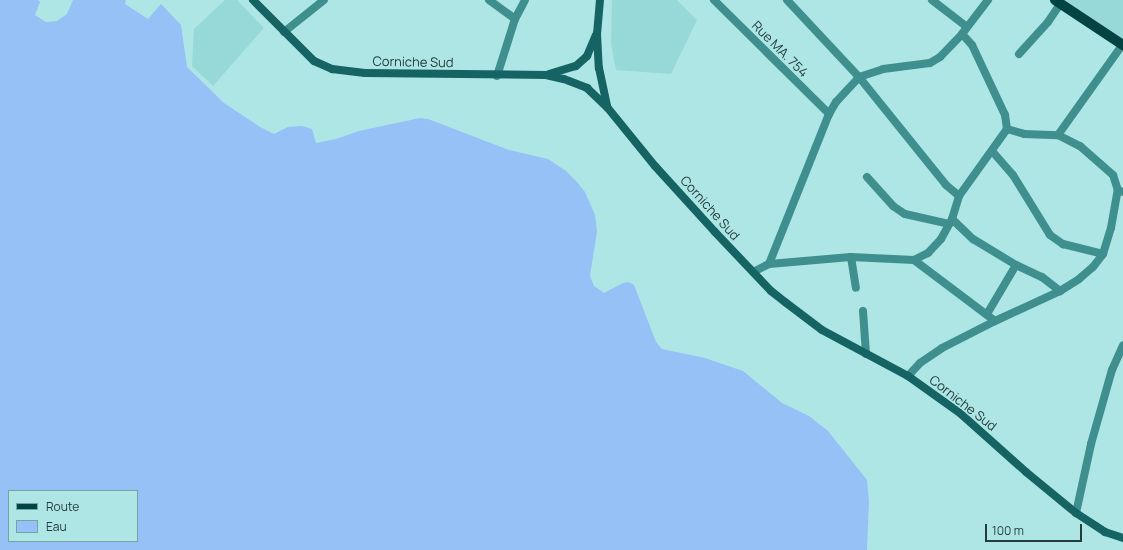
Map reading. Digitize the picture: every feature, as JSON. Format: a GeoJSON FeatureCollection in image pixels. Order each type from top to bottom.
{"type":"FeatureCollection","features":[{"type":"Feature","properties":{"kind":"main road","name":"Corniche Sud"},"geometry":{"type":"LineString","coordinates":[[253,0],[314,61],[332,69],[365,73],[497,76],[546,75],[564,79],[587,88],[607,107],[655,166],[753,272],[785,302],[822,330],[908,376],[961,414],[1026,472],[1076,513],[1105,532],[1123,538]]}},
{"type":"Feature","properties":{"kind":"main road"},"geometry":{"type":"LineString","coordinates":[[600,0],[597,34],[599,68],[607,107]]}},
{"type":"Feature","properties":{"kind":"main road"},"geometry":{"type":"LineString","coordinates":[[1058,2],[1123,45]]}},
{"type":"Feature","properties":{"kind":"main road"},"geometry":{"type":"LineString","coordinates":[[546,75],[576,66],[587,56],[597,34]]}},
{"type":"Feature","properties":{"kind":"street"},"geometry":{"type":"LineString","coordinates":[[284,32],[324,0]]}},
{"type":"Feature","properties":{"kind":"street"},"geometry":{"type":"LineString","coordinates":[[489,0],[514,19]]}},
{"type":"Feature","properties":{"kind":"street"},"geometry":{"type":"LineString","coordinates":[[497,76],[514,19],[525,0]]}},
{"type":"Feature","properties":{"kind":"street","name":"Rue MA. 754"},"geometry":{"type":"LineString","coordinates":[[714,0],[828,114]]}},
{"type":"Feature","properties":{"kind":"street"},"geometry":{"type":"LineString","coordinates":[[787,0],[859,77],[946,186],[960,196]]}},
{"type":"Feature","properties":{"kind":"street"},"geometry":{"type":"LineString","coordinates":[[932,0],[968,27]]}},
{"type":"Feature","properties":{"kind":"street"},"geometry":{"type":"LineString","coordinates":[[769,264],[828,114],[836,102],[859,77],[883,69],[930,63],[948,50],[968,27],[988,0]]}},
{"type":"Feature","properties":{"kind":"street"},"geometry":{"type":"LineString","coordinates":[[1019,54],[1048,22],[1058,2]]}},
{"type":"Feature","properties":{"kind":"street"},"geometry":{"type":"LineString","coordinates":[[753,272],[769,264],[851,257],[914,260],[928,253],[941,239],[950,222],[960,196],[1007,129],[1005,115],[972,45],[962,34]]}},
{"type":"Feature","properties":{"kind":"street"},"geometry":{"type":"LineString","coordinates":[[1058,135],[1123,45]]}},
{"type":"Feature","properties":{"kind":"street"},"geometry":{"type":"LineString","coordinates":[[908,376],[920,363],[942,348],[995,320],[1060,291],[1084,275],[1093,267],[1103,254],[1120,191],[1113,175],[1080,146],[1058,135],[1024,134],[1007,129]]}},
{"type":"Feature","properties":{"kind":"street"},"geometry":{"type":"LineString","coordinates":[[992,151],[1013,175],[1050,235],[1064,244],[1103,254]]}},
{"type":"Feature","properties":{"kind":"street"},"geometry":{"type":"LineString","coordinates":[[867,177],[893,206],[905,214],[950,222],[972,239],[1016,265],[1042,277],[1060,291]]}},
{"type":"Feature","properties":{"kind":"street"},"geometry":{"type":"LineString","coordinates":[[851,257],[856,288]]}},
{"type":"Feature","properties":{"kind":"street"},"geometry":{"type":"LineString","coordinates":[[914,260],[995,320]]}},
{"type":"Feature","properties":{"kind":"street"},"geometry":{"type":"LineString","coordinates":[[987,314],[1016,265]]}},
{"type":"Feature","properties":{"kind":"street"},"geometry":{"type":"LineString","coordinates":[[863,311],[866,354]]}},
{"type":"Feature","properties":{"kind":"street"},"geometry":{"type":"LineString","coordinates":[[1076,513],[1091,444],[1112,370],[1123,345]]}},
{"type":"Feature","properties":{"kind":"shaded area"},"geometry":{"type":"Polygon","coordinates":[[[225,0],[237,0],[264,28],[213,86],[192,66],[194,29],[225,0]]]}},
{"type":"Feature","properties":{"kind":"shaded area"},"geometry":{"type":"Polygon","coordinates":[[[612,0],[677,0],[697,20],[671,74],[616,70],[611,43],[612,0]]]}},
{"type":"Feature","properties":{"kind":"shaded area"},"geometry":{"type":"Polygon","coordinates":[[[1055,0],[1123,0],[1123,45],[1055,0]]]}},
{"type":"Feature","properties":{"kind":"water"},"geometry":{"type":"Polygon","coordinates":[[[0,0],[38,0],[40,2],[35,15],[46,22],[57,21],[67,14],[73,0],[126,0],[125,4],[148,19],[161,4],[181,25],[187,67],[224,103],[260,127],[274,134],[288,127],[302,126],[312,129],[316,143],[336,139],[359,131],[420,118],[428,119],[509,150],[548,159],[566,171],[576,181],[585,192],[595,215],[597,231],[590,276],[594,286],[604,293],[623,283],[628,282],[634,285],[656,342],[662,349],[705,358],[743,371],[782,403],[809,416],[828,431],[867,480],[869,501],[867,550],[0,550],[0,0]]]}}]}
